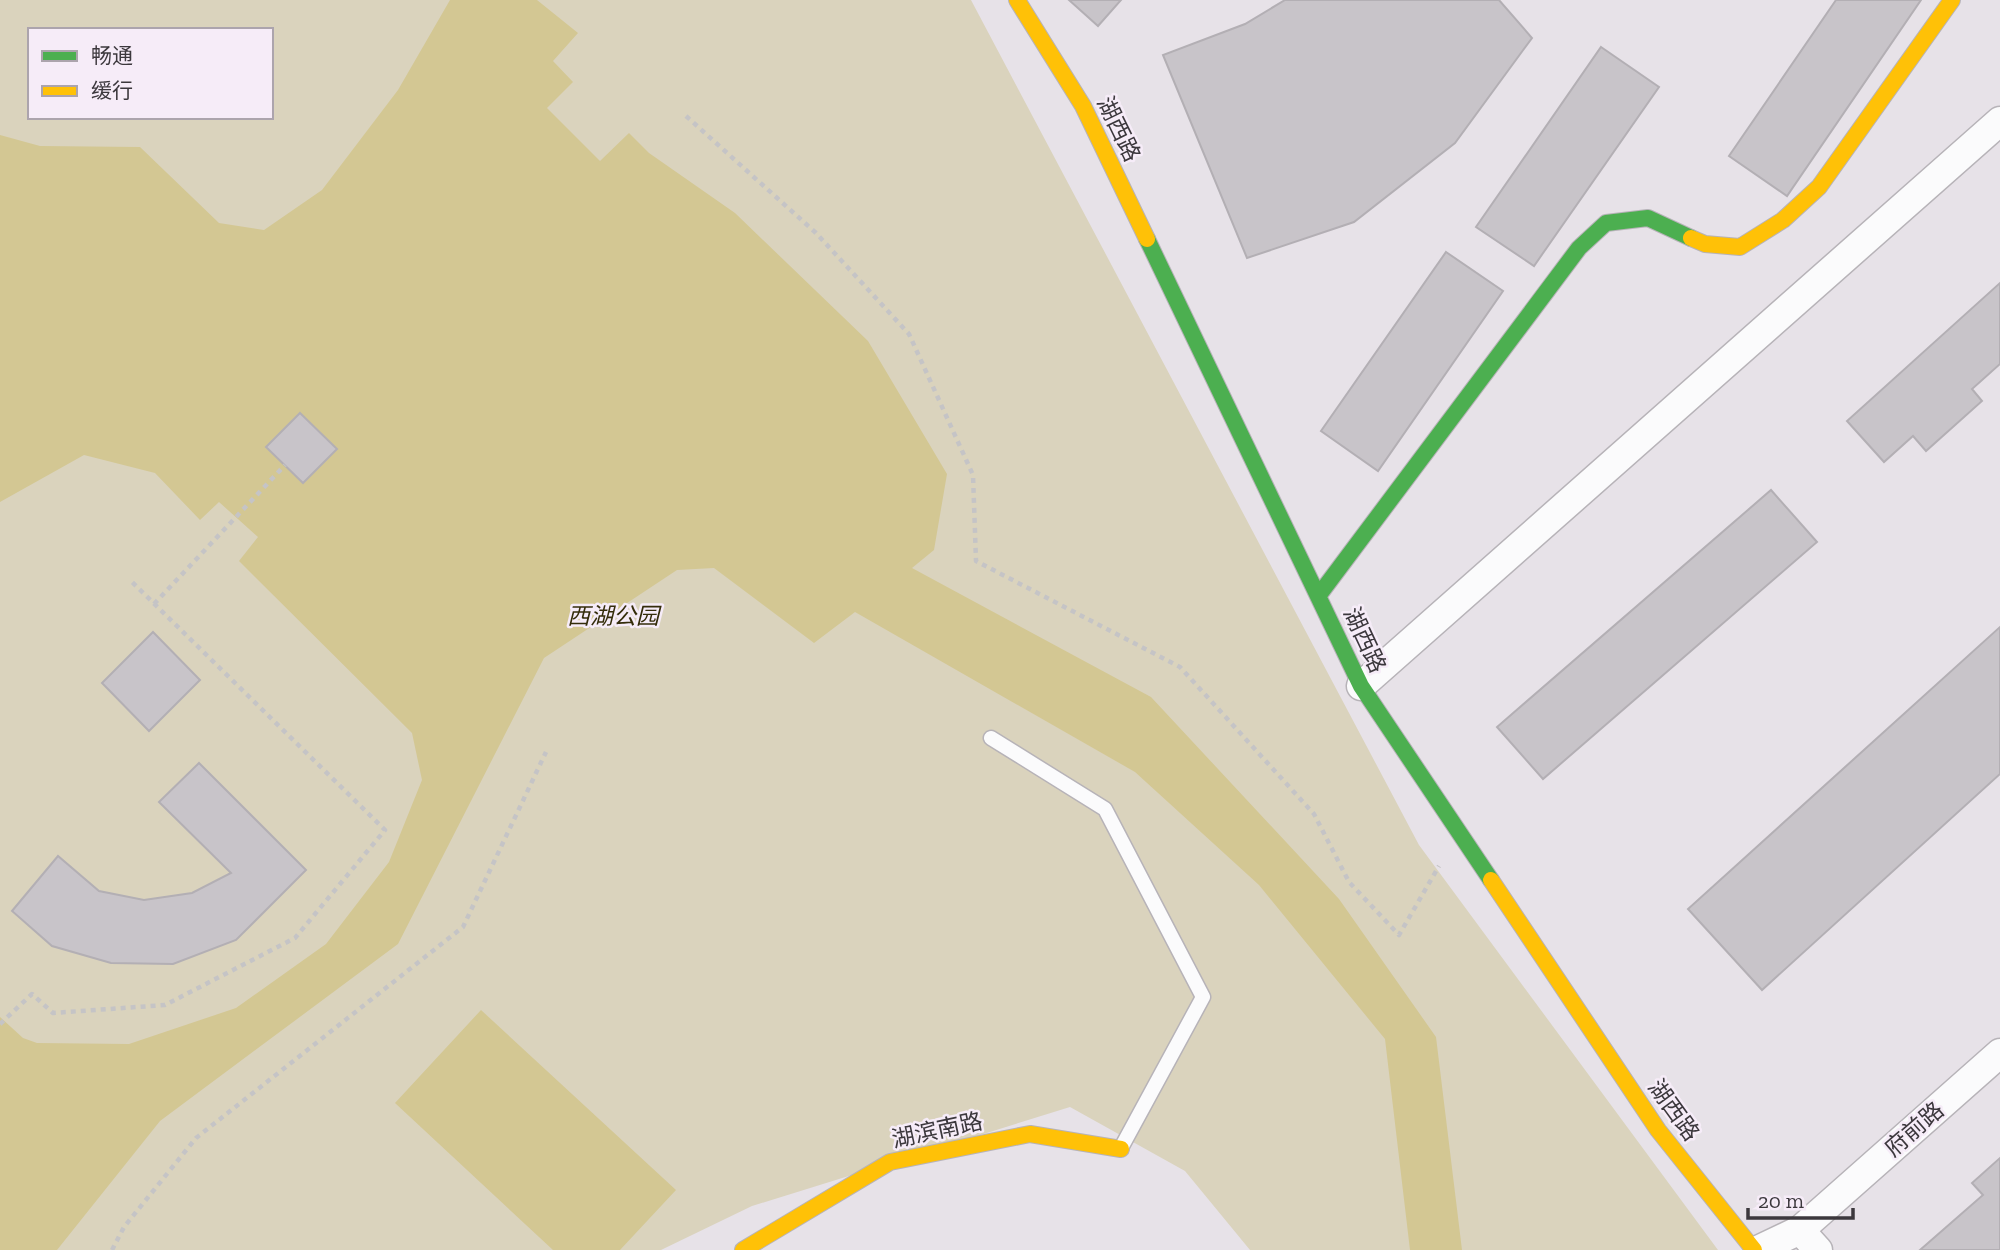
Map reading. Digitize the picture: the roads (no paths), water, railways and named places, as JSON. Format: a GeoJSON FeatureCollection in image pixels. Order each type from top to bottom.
{"type":"FeatureCollection","features":[{"type":"Feature","properties":{"kind":"street","name":"湖西路"},"geometry":{"type":"LineString","coordinates":[[1017,0],[1083,106],[1361,686],[1658,1130],[1756,1250]]}},
{"type":"Feature","properties":{"kind":"street"},"geometry":{"type":"LineString","coordinates":[[1319,595],[1579,247],[1605,223],[1648,218],[1705,244],[1740,247],[1783,220],[1819,187],[1952,0]]}},
{"type":"Feature","properties":{"kind":"street"},"geometry":{"type":"LineString","coordinates":[[1361,686],[2000,121]]}},
{"type":"Feature","properties":{"kind":"street","name":"府前路"},"geometry":{"type":"LineString","coordinates":[[1756,1250],[1809,1240],[2000,1053]]}},
{"type":"Feature","properties":{"kind":"street","name":"湖滨南路"},"geometry":{"type":"LineString","coordinates":[[743,1250],[890,1161],[1030,1134],[1121,1149]]}},
{"type":"Feature","properties":{"kind":"lane"},"geometry":{"type":"LineString","coordinates":[[991,738],[1105,808],[1203,997],[1121,1149]]}},
{"type":"Feature","properties":{"kind":"park label","name":"西湖公园"},"geometry":{"type":"Point","coordinates":[613,616]}}]}
